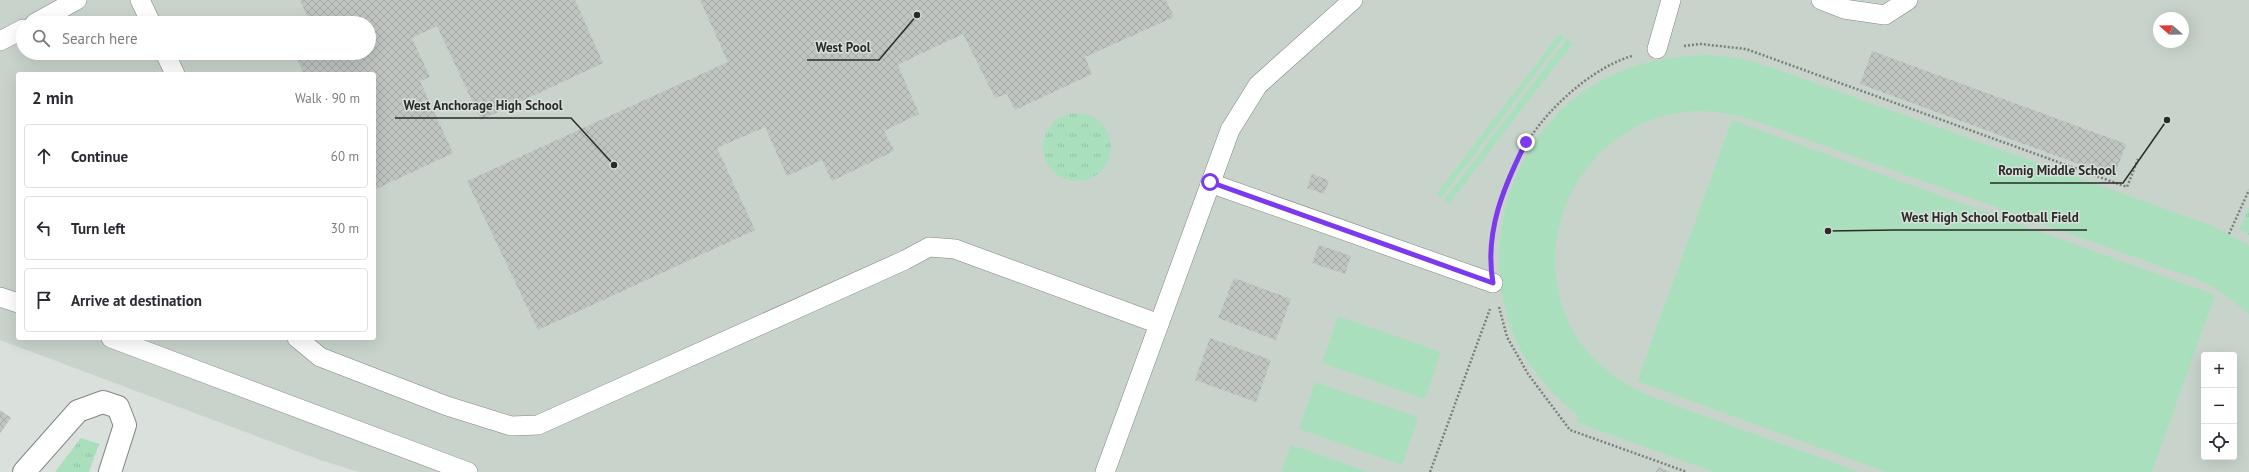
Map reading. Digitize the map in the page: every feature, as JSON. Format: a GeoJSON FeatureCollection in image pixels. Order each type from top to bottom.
{"type":"FeatureCollection","features":[{"type":"Feature","properties":{"kind":"street"},"geometry":{"type":"LineString","coordinates":[[24,472],[78,411],[103,402],[118,407],[125,425],[110,472]]}},
{"type":"Feature","properties":{"kind":"lane"},"geometry":{"type":"LineString","coordinates":[[48,16],[77,0]]}},
{"type":"Feature","properties":{"kind":"lane"},"geometry":{"type":"LineString","coordinates":[[140,0],[148,16]]}},
{"type":"Feature","properties":{"kind":"lane"},"geometry":{"type":"LineString","coordinates":[[1105,472],[1230,130],[1258,85],[1353,0]]}},
{"type":"Feature","properties":{"kind":"lane"},"geometry":{"type":"LineString","coordinates":[[1657,49],[1671,0]]}},
{"type":"Feature","properties":{"kind":"lane"},"geometry":{"type":"LineString","coordinates":[[1821,0],[1844,9],[1885,15],[1908,0]]}},
{"type":"Feature","properties":{"kind":"lane"},"geometry":{"type":"LineString","coordinates":[[0,41],[16,33]]}},
{"type":"Feature","properties":{"kind":"lane"},"geometry":{"type":"LineString","coordinates":[[168,60],[174,72]]}},
{"type":"Feature","properties":{"kind":"lane"},"geometry":{"type":"LineString","coordinates":[[1210,182],[1494,289]]}},
{"type":"Feature","properties":{"kind":"lane"},"geometry":{"type":"LineString","coordinates":[[300,340],[320,356],[447,406],[510,426],[538,425],[898,264],[929,247],[955,249],[1159,324]]}},
{"type":"Feature","properties":{"kind":"lane"},"geometry":{"type":"LineString","coordinates":[[0,297],[16,302]]}},
{"type":"Feature","properties":{"kind":"lane"},"geometry":{"type":"LineString","coordinates":[[116,340],[468,472]]}},
{"type":"Feature","properties":{"kind":"path"},"geometry":{"type":"LineString","coordinates":[[1687,472],[1570,430],[1537,386],[1507,337],[1494,289],[1490,264],[1492,231],[1506,182],[1526,142],[1557,104],[1593,74],[1626,58],[1657,49],[1701,44],[1746,49],[2128,187],[2138,159]]}},
{"type":"Feature","properties":{"kind":"path"},"geometry":{"type":"LineString","coordinates":[[2229,234],[2249,190]]}},
{"type":"Feature","properties":{"kind":"path"},"geometry":{"type":"LineString","coordinates":[[1430,472],[1494,289]]}},
{"type":"Feature","properties":{"kind":"shaded area"},"geometry":{"type":"Polygon","coordinates":[[[0,0],[2249,0],[2249,472],[359,472],[320,460],[0,340],[0,0]]]}},
{"type":"Feature","properties":{"kind":"green space"},"geometry":{"type":"Polygon","coordinates":[[[1560,33],[1564,37],[1441,198],[1436,194],[1560,33]]]}},
{"type":"Feature","properties":{"kind":"green space"},"geometry":{"type":"Polygon","coordinates":[[[1567,39],[1573,43],[1449,204],[1444,200],[1567,39]]]}},
{"type":"Feature","properties":{"kind":"green space"},"geometry":{"type":"Polygon","coordinates":[[[1708,55],[1739,58],[1770,67],[2213,226],[2249,245],[2249,314],[2220,291],[2196,279],[1753,120],[1740,116],[1699,111],[1657,118],[1621,136],[1591,163],[1570,196],[1558,234],[1556,273],[1565,313],[1586,350],[1593,358],[1616,377],[1634,388],[1652,397],[1860,472],[1714,472],[1576,422],[1578,416],[1543,382],[1529,363],[1517,342],[1504,304],[1499,265],[1502,225],[1512,187],[1529,151],[1552,119],[1582,93],[1617,73],[1639,65],[1684,56],[1708,55]]]}},
{"type":"Feature","properties":{"kind":"green space"},"geometry":{"type":"Polygon","coordinates":[[[1070,113],[1084,113],[1096,119],[1105,128],[1111,140],[1109,160],[1101,171],[1090,179],[1084,181],[1070,181],[1064,179],[1053,171],[1045,160],[1043,154],[1043,140],[1045,134],[1053,123],[1064,115],[1070,113]]]}},
{"type":"Feature","properties":{"kind":"green space"},"geometry":{"type":"Polygon","coordinates":[[[1732,120],[2215,295],[2152,472],[1886,472],[1637,381],[1732,120]]]}},
{"type":"Feature","properties":{"kind":"green space"},"geometry":{"type":"Polygon","coordinates":[[[2249,207],[2249,235],[2239,229],[2249,207]]]}},
{"type":"Feature","properties":{"kind":"green space"},"geometry":{"type":"Polygon","coordinates":[[[1338,316],[1441,352],[1425,399],[1322,363],[1338,316]]]}},
{"type":"Feature","properties":{"kind":"green space"},"geometry":{"type":"Polygon","coordinates":[[[1315,382],[1418,417],[1402,465],[1299,429],[1315,382]]]}},
{"type":"Feature","properties":{"kind":"green space"},"geometry":{"type":"Polygon","coordinates":[[[81,438],[99,444],[89,472],[55,472],[81,438]]]}},
{"type":"Feature","properties":{"kind":"green space"},"geometry":{"type":"Polygon","coordinates":[[[1291,445],[1369,472],[1281,472],[1291,445]]]}},
{"type":"Feature","properties":{"kind":"building"},"geometry":{"type":"Polygon","coordinates":[[[300,0],[575,0],[603,63],[481,120],[437,26],[412,38],[430,77],[420,81],[453,153],[376,189],[376,72],[303,72],[297,60],[376,60],[376,16],[307,16],[300,0]]]}},
{"type":"Feature","properties":{"kind":"building"},"geometry":{"type":"Polygon","coordinates":[[[700,0],[1166,0],[1174,17],[1085,57],[1092,74],[1015,110],[1007,94],[995,98],[963,34],[922,53],[898,65],[919,114],[884,131],[894,151],[832,181],[822,160],[787,176],[765,127],[717,148],[755,230],[538,330],[467,181],[728,62],[700,0]]]}},
{"type":"Feature","properties":{"kind":"building"},"geometry":{"type":"Polygon","coordinates":[[[1872,51],[2126,144],[2114,177],[1860,84],[1872,51]]]}},
{"type":"Feature","properties":{"kind":"building"},"geometry":{"type":"Polygon","coordinates":[[[1312,174],[1329,180],[1324,194],[1307,188],[1312,174]]]}},
{"type":"Feature","properties":{"kind":"building"},"geometry":{"type":"Polygon","coordinates":[[[1319,245],[1351,256],[1345,274],[1312,263],[1319,245]]]}},
{"type":"Feature","properties":{"kind":"building"},"geometry":{"type":"Polygon","coordinates":[[[1234,278],[1291,299],[1276,340],[1218,318],[1234,278]]]}},
{"type":"Feature","properties":{"kind":"building"},"geometry":{"type":"Polygon","coordinates":[[[1210,338],[1271,360],[1256,402],[1195,380],[1210,338]]]}},
{"type":"Feature","properties":{"kind":"building"},"geometry":{"type":"Polygon","coordinates":[[[0,410],[11,418],[0,433],[0,410]]]}},
{"type":"Feature","properties":{"kind":"building"},"geometry":{"type":"Polygon","coordinates":[[[1658,467],[1671,472],[1656,472],[1658,467]]]}},
{"type":"Feature","properties":{"kind":"place","name":"West Pool"},"geometry":{"type":"Point","coordinates":[917,15]}},
{"type":"Feature","properties":{"kind":"place","name":"Romig Middle School"},"geometry":{"type":"Point","coordinates":[2167,120]}},
{"type":"Feature","properties":{"kind":"place","name":"West Anchorage High School"},"geometry":{"type":"Point","coordinates":[614,165]}},
{"type":"Feature","properties":{"kind":"place","name":"West High School Football Field"},"geometry":{"type":"Point","coordinates":[1828,231]}},
{"type":"Feature","properties":{"kind":"route"},"geometry":{"type":"LineString","coordinates":[[1210,182],[1493,283],[1490,264],[1492,231],[1506,182],[1526,142]]}}]}
